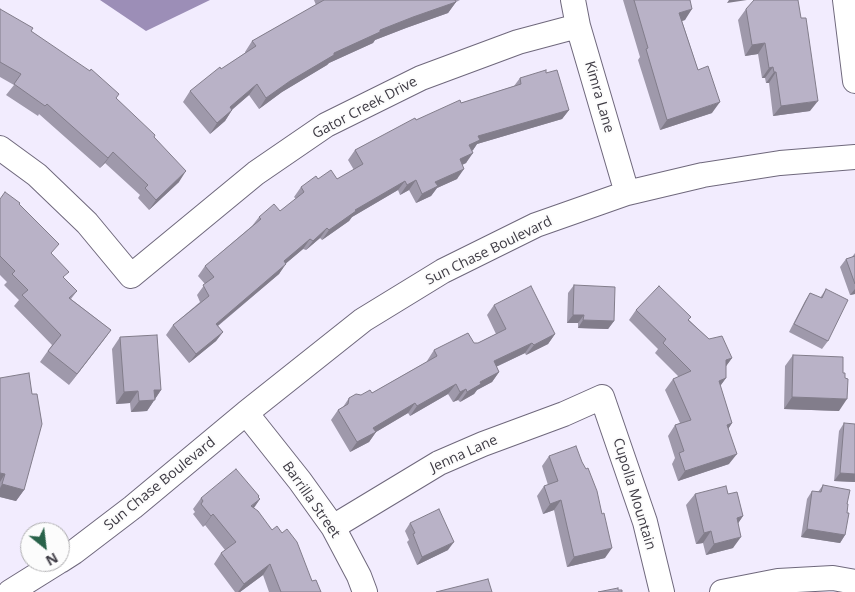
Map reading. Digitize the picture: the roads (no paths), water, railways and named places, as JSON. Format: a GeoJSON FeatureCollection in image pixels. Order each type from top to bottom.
{"type":"FeatureCollection","features":[{"type":"Feature","properties":{"kind":"street","name":"Kimra Lane"},"geometry":{"type":"LineString","coordinates":[[573,0],[578,26],[627,193]]}},
{"type":"Feature","properties":{"kind":"street"},"geometry":{"type":"LineString","coordinates":[[844,0],[855,81]]}},
{"type":"Feature","properties":{"kind":"street","name":"Gator Creek Drive"},"geometry":{"type":"LineString","coordinates":[[0,148],[37,175],[87,223],[131,276],[256,173],[326,125],[421,78],[518,42],[578,26]]}},
{"type":"Feature","properties":{"kind":"street","name":"Sun Chase Boulevard"},"geometry":{"type":"LineString","coordinates":[[70,555],[133,507],[246,413],[363,320],[443,271],[536,225],[627,193],[703,175],[780,162],[855,157]]}},
{"type":"Feature","properties":{"kind":"street","name":"Jenna Lane"},"geometry":{"type":"LineString","coordinates":[[333,527],[439,463],[602,397]]}},
{"type":"Feature","properties":{"kind":"street","name":"Cupolla Mountain"},"geometry":{"type":"LineString","coordinates":[[602,397],[645,522],[662,592]]}},
{"type":"Feature","properties":{"kind":"street","name":"Barrilla Street"},"geometry":{"type":"LineString","coordinates":[[246,413],[300,481],[333,527],[359,576],[365,592]]}},
{"type":"Feature","properties":{"kind":"street","name":"Sun Chase Boulevard"},"geometry":{"type":"LineString","coordinates":[[10,592],[43,572]]}},
{"type":"Feature","properties":{"kind":"street"},"geometry":{"type":"LineString","coordinates":[[722,592],[778,581],[833,578],[855,582]]}}]}
